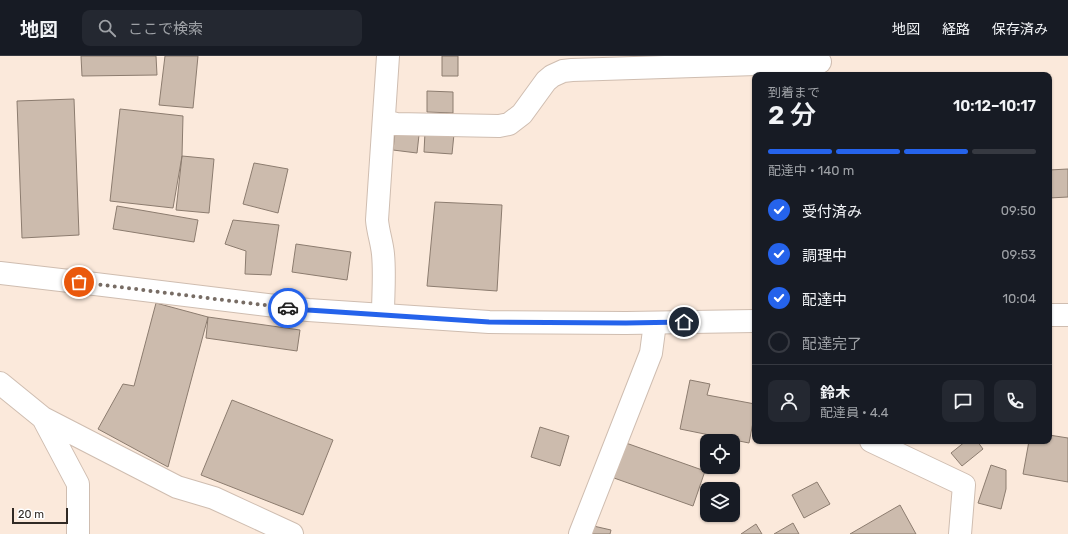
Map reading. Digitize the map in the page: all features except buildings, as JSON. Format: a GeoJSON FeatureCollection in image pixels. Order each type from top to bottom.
{"type":"FeatureCollection","features":[{"type":"Feature","properties":{"kind":"main road"},"geometry":{"type":"LineString","coordinates":[[383,315],[383,253],[376,220],[388,56]]}},
{"type":"Feature","properties":{"kind":"main road"},"geometry":{"type":"LineString","coordinates":[[384,121],[396,124],[499,126],[509,124],[522,114],[552,76],[563,71],[820,64]]}},
{"type":"Feature","properties":{"kind":"main road"},"geometry":{"type":"LineString","coordinates":[[0,273],[308,310],[489,322],[626,323],[752,321]]}},
{"type":"Feature","properties":{"kind":"main road"},"geometry":{"type":"LineString","coordinates":[[1052,315],[1068,315]]}},
{"type":"Feature","properties":{"kind":"main road"},"geometry":{"type":"LineString","coordinates":[[580,534],[651,354],[655,322]]}},
{"type":"Feature","properties":{"kind":"main road"},"geometry":{"type":"LineString","coordinates":[[0,383],[43,418],[177,487],[214,498],[292,534]]}},
{"type":"Feature","properties":{"kind":"main road"},"geometry":{"type":"LineString","coordinates":[[43,418],[78,484],[78,534]]}},
{"type":"Feature","properties":{"kind":"main road"},"geometry":{"type":"LineString","coordinates":[[877,444],[964,485],[960,534]]}},
{"type":"Feature","properties":{"kind":"way so far"},"geometry":{"type":"LineString","coordinates":[[79,282],[288,308]]}},
{"type":"Feature","properties":{"kind":"route"},"geometry":{"type":"LineString","coordinates":[[288,308],[489,322],[684,322]]}}]}
